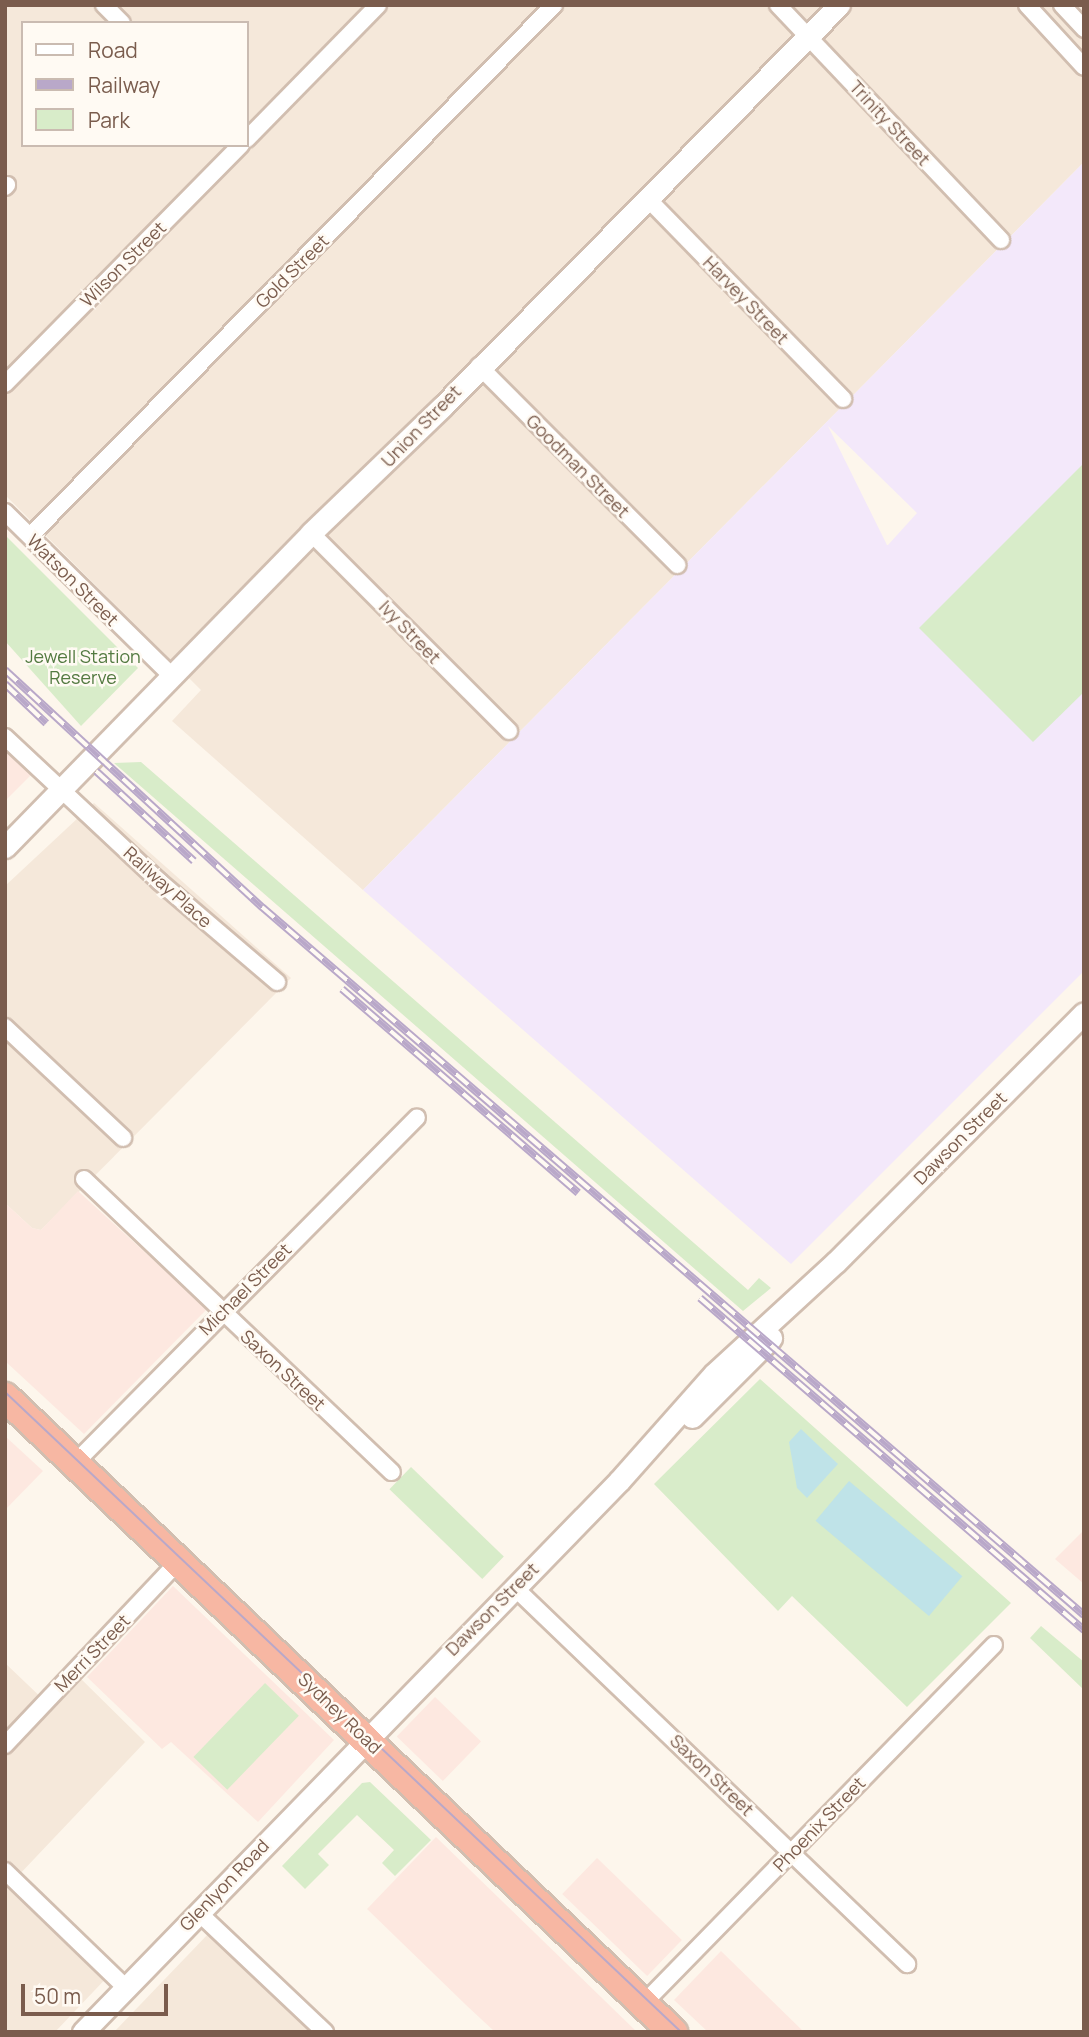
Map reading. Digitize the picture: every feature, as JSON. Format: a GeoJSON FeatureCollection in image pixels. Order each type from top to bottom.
{"type":"FeatureCollection","features":[{"type":"Feature","properties":{"kind":"highway","name":"Sydney Road"},"geometry":{"type":"LineString","coordinates":[[5,1397],[673,2032]]}},
{"type":"Feature","properties":{"kind":"street"},"geometry":{"type":"LineString","coordinates":[[104,5],[120,21]]}},
{"type":"Feature","properties":{"kind":"street"},"geometry":{"type":"LineString","coordinates":[[248,138],[378,5]]}},
{"type":"Feature","properties":{"kind":"street","name":"Gold Street"},"geometry":{"type":"LineString","coordinates":[[30,536],[554,5]]}},
{"type":"Feature","properties":{"kind":"street","name":"Trinity Street"},"geometry":{"type":"LineString","coordinates":[[778,5],[1002,240]]}},
{"type":"Feature","properties":{"kind":"street","name":"Union Street"},"geometry":{"type":"LineString","coordinates":[[5,847],[312,533],[649,200],[839,5]]}},
{"type":"Feature","properties":{"kind":"street"},"geometry":{"type":"LineString","coordinates":[[1027,5],[1084,67]]}},
{"type":"Feature","properties":{"kind":"street"},"geometry":{"type":"LineString","coordinates":[[1062,5],[1084,29]]}},
{"type":"Feature","properties":{"kind":"street","name":"Wilson Street"},"geometry":{"type":"LineString","coordinates":[[5,384],[239,147]]}},
{"type":"Feature","properties":{"kind":"street","name":"Harvey Street"},"geometry":{"type":"LineString","coordinates":[[649,200],[843,399]]}},
{"type":"Feature","properties":{"kind":"street","name":"Goodman Street"},"geometry":{"type":"LineString","coordinates":[[479,366],[677,565]]}},
{"type":"Feature","properties":{"kind":"street","name":"Watson Street"},"geometry":{"type":"LineString","coordinates":[[5,512],[172,676]]}},
{"type":"Feature","properties":{"kind":"street","name":"Ivy Street"},"geometry":{"type":"LineString","coordinates":[[312,533],[509,731]]}},
{"type":"Feature","properties":{"kind":"street","name":"Railway Place"},"geometry":{"type":"LineString","coordinates":[[5,737],[278,982]]}},
{"type":"Feature","properties":{"kind":"street","name":"Dawson Street"},"geometry":{"type":"LineString","coordinates":[[366,1738],[619,1481],[744,1366],[836,1262],[1084,1013]]}},
{"type":"Feature","properties":{"kind":"street"},"geometry":{"type":"LineString","coordinates":[[5,1027],[124,1138]]}},
{"type":"Feature","properties":{"kind":"street","name":"Michael Street"},"geometry":{"type":"LineString","coordinates":[[75,1463],[417,1117]]}},
{"type":"Feature","properties":{"kind":"street","name":"Saxon Street"},"geometry":{"type":"LineString","coordinates":[[84,1179],[221,1313],[393,1472]]}},
{"type":"Feature","properties":{"kind":"street","name":"Merri Street"},"geometry":{"type":"LineString","coordinates":[[5,1745],[179,1562]]}},
{"type":"Feature","properties":{"kind":"street","name":"Saxon Street"},"geometry":{"type":"LineString","coordinates":[[514,1587],[907,1964]]}},
{"type":"Feature","properties":{"kind":"street","name":"Phoenix Street"},"geometry":{"type":"LineString","coordinates":[[643,2004],[994,1645]]}},
{"type":"Feature","properties":{"kind":"street","name":"Glenlyon Road"},"geometry":{"type":"LineString","coordinates":[[83,2032],[366,1738]]}},
{"type":"Feature","properties":{"kind":"street"},"geometry":{"type":"LineString","coordinates":[[5,1871],[125,1988]]}},
{"type":"Feature","properties":{"kind":"street"},"geometry":{"type":"LineString","coordinates":[[198,1912],[324,2032]]}},
{"type":"Feature","properties":{"kind":"shaded area"},"geometry":{"type":"Polygon","coordinates":[[[5,5],[1084,5],[1084,162],[363,890],[172,721],[201,690],[5,495],[5,5]]]}},
{"type":"Feature","properties":{"kind":"shaded area"},"geometry":{"type":"Polygon","coordinates":[[[1084,162],[1084,971],[791,1264],[363,890],[1084,162]],[[828,426],[887,545],[917,513],[828,426]]]}},
{"type":"Feature","properties":{"kind":"shaded area"},"geometry":{"type":"Polygon","coordinates":[[[5,745],[34,772],[5,801],[5,745]]]}},
{"type":"Feature","properties":{"kind":"shaded area"},"geometry":{"type":"Polygon","coordinates":[[[94,803],[291,978],[41,1230],[32,1228],[5,1203],[5,886],[94,803]]]}},
{"type":"Feature","properties":{"kind":"shaded area"},"geometry":{"type":"Polygon","coordinates":[[[78,1191],[207,1309],[84,1434],[5,1361],[5,1203],[32,1228],[41,1230],[78,1191]]]}},
{"type":"Feature","properties":{"kind":"shaded area"},"geometry":{"type":"Polygon","coordinates":[[[5,1436],[43,1471],[5,1510],[5,1436]]]}},
{"type":"Feature","properties":{"kind":"shaded area"},"geometry":{"type":"Polygon","coordinates":[[[1084,1530],[1084,1584],[1055,1559],[1084,1530]]]}},
{"type":"Feature","properties":{"kind":"shaded area"},"geometry":{"type":"Polygon","coordinates":[[[173,1586],[334,1740],[258,1822],[171,1742],[162,1749],[87,1677],[173,1586]]]}},
{"type":"Feature","properties":{"kind":"shaded area"},"geometry":{"type":"Polygon","coordinates":[[[5,1663],[48,1704],[76,1674],[145,1742],[17,1877],[113,1971],[55,2032],[5,2032],[5,1663]]]}},
{"type":"Feature","properties":{"kind":"shaded area"},"geometry":{"type":"Polygon","coordinates":[[[435,1697],[481,1741],[443,1781],[397,1737],[435,1697]]]}},
{"type":"Feature","properties":{"kind":"shaded area"},"geometry":{"type":"Polygon","coordinates":[[[436,1837],[637,2032],[495,2032],[367,1909],[436,1837]]]}},
{"type":"Feature","properties":{"kind":"shaded area"},"geometry":{"type":"Polygon","coordinates":[[[597,1858],[682,1940],[647,1976],[562,1894],[597,1858]]]}},
{"type":"Feature","properties":{"kind":"shaded area"},"geometry":{"type":"Polygon","coordinates":[[[211,1931],[318,2032],[114,2032],[211,1931]]]}},
{"type":"Feature","properties":{"kind":"shaded area"},"geometry":{"type":"Polygon","coordinates":[[[721,1951],[804,2032],[708,2032],[674,2000],[721,1951]]]}},
{"type":"Feature","properties":{"kind":"green space"},"geometry":{"type":"Polygon","coordinates":[[[1084,463],[1084,692],[1033,742],[919,628],[1084,463]]]}},
{"type":"Feature","properties":{"kind":"green space","name":"Jewell Station Reserve"},"geometry":{"type":"Polygon","coordinates":[[[5,535],[138,668],[81,726],[5,641],[5,535]]]}},
{"type":"Feature","properties":{"kind":"green space"},"geometry":{"type":"Polygon","coordinates":[[[141,762],[748,1290],[759,1278],[771,1288],[743,1311],[114,763],[141,762]]]}},
{"type":"Feature","properties":{"kind":"green space"},"geometry":{"type":"Polygon","coordinates":[[[760,1379],[1011,1603],[907,1707],[792,1596],[778,1611],[654,1484],[760,1379]]]}},
{"type":"Feature","properties":{"kind":"green space"},"geometry":{"type":"Polygon","coordinates":[[[411,1467],[504,1557],[482,1579],[389,1489],[411,1467]]]}},
{"type":"Feature","properties":{"kind":"green space"},"geometry":{"type":"Polygon","coordinates":[[[1041,1626],[1084,1662],[1084,1690],[1030,1638],[1041,1626]]]}},
{"type":"Feature","properties":{"kind":"green space"},"geometry":{"type":"Polygon","coordinates":[[[265,1683],[299,1716],[227,1790],[193,1757],[265,1683]]]}},
{"type":"Feature","properties":{"kind":"green space"},"geometry":{"type":"Polygon","coordinates":[[[370,1782],[431,1840],[395,1876],[382,1863],[394,1850],[357,1815],[318,1854],[329,1865],[305,1889],[282,1866],[362,1783],[370,1782]]]}},
{"type":"Feature","properties":{"kind":"water"},"geometry":{"type":"Polygon","coordinates":[[[801,1429],[838,1464],[807,1498],[797,1488],[789,1442],[801,1429]]]}},
{"type":"Feature","properties":{"kind":"water"},"geometry":{"type":"Polygon","coordinates":[[[849,1481],[962,1576],[929,1616],[816,1521],[849,1481]]]}},
{"type":"Feature","properties":{"kind":"tram line"},"geometry":{"type":"LineString","coordinates":[[5,1392],[681,2032]]}},
{"type":"Feature","properties":{"kind":"railway"},"geometry":{"type":"LineString","coordinates":[[5,670],[262,907],[1084,1615]]}},
{"type":"Feature","properties":{"kind":"railway"},"geometry":{"type":"LineString","coordinates":[[5,684],[46,723]]}},
{"type":"Feature","properties":{"kind":"railway"},"geometry":{"type":"LineString","coordinates":[[96,771],[194,861]]}},
{"type":"Feature","properties":{"kind":"railway"},"geometry":{"type":"LineString","coordinates":[[342,989],[578,1193]]}},
{"type":"Feature","properties":{"kind":"railway"},"geometry":{"type":"LineString","coordinates":[[700,1298],[1084,1630]]}}]}
